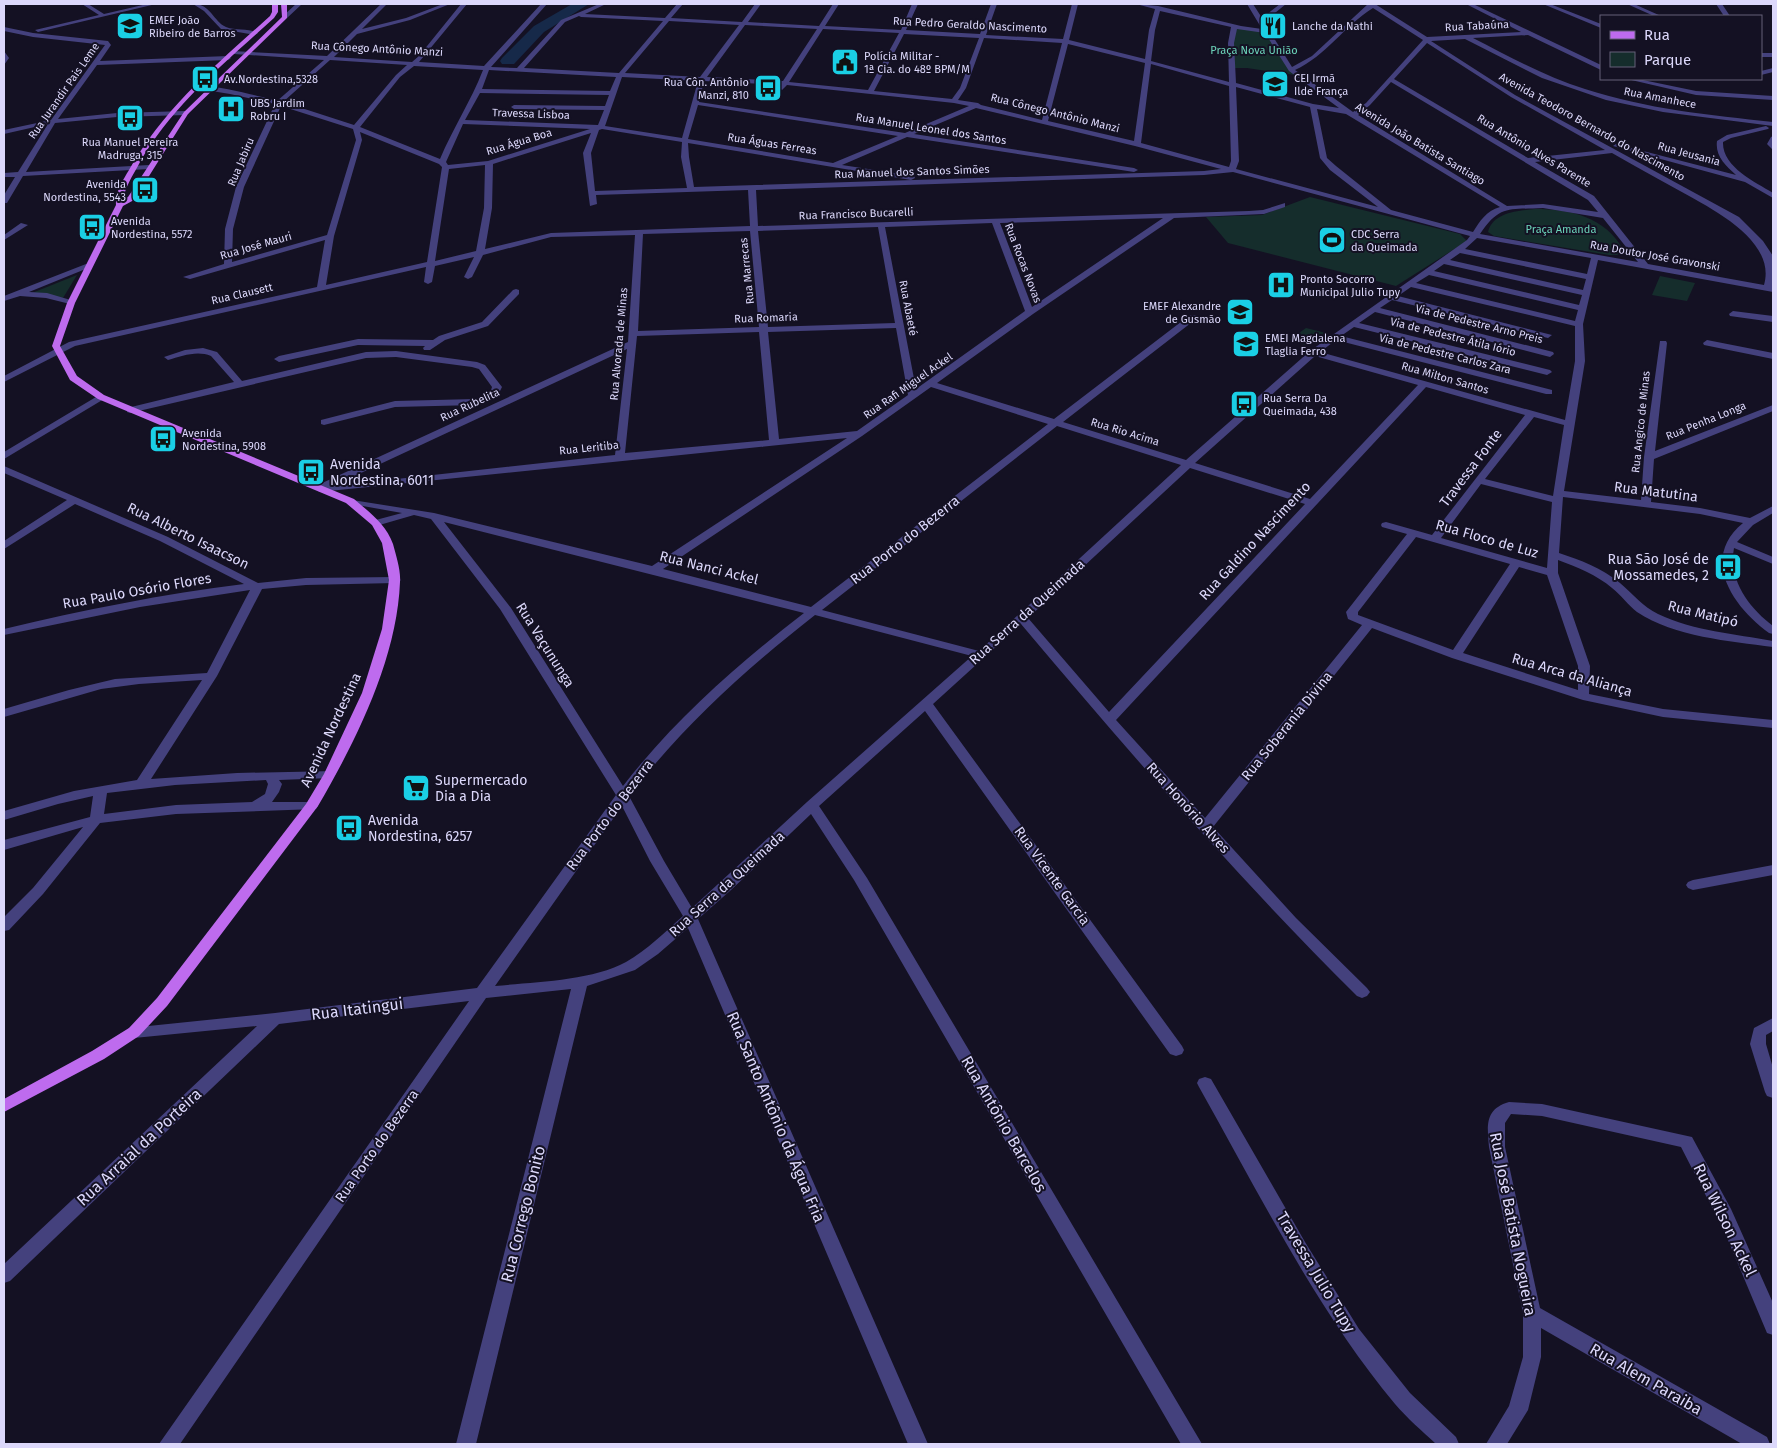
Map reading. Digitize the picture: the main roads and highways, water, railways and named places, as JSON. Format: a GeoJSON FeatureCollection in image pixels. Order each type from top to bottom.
{"type":"FeatureCollection","features":[{"type":"Feature","properties":{"kind":"main road"},"geometry":{"type":"LineString","coordinates":[[275,4],[274,14],[263,26],[196,88],[171,113],[153,136],[133,167],[118,198],[120,205],[131,198],[186,112],[285,17],[284,4]]}},
{"type":"Feature","properties":{"kind":"main road","name":"Avenida Nordestina"},"geometry":{"type":"LineString","coordinates":[[4,1106],[98,1056],[134,1032],[162,1002],[311,806],[330,774],[368,693],[388,628],[395,580],[386,543],[376,523],[350,501],[130,410],[101,397],[74,378],[56,346],[58,337],[71,303],[120,205]]}},
{"type":"Feature","properties":{"kind":"waterway"},"geometry":{"type":"LineString","coordinates":[[508,61],[539,29],[582,4]]}},
{"type":"Feature","properties":{"kind":"place","name":"EMEF João Ribeiro de Barros"},"geometry":{"type":"Point","coordinates":[130,26]}},
{"type":"Feature","properties":{"kind":"place","name":"Lanche da Nathi"},"geometry":{"type":"Point","coordinates":[1273,26]}},
{"type":"Feature","properties":{"kind":"place","name":"Polícia Militar - 1ª Cia. do 48º BPM/M"},"geometry":{"type":"Point","coordinates":[845,62]}},
{"type":"Feature","properties":{"kind":"place","name":"Av.Nordestina,5328"},"geometry":{"type":"Point","coordinates":[205,79]}},
{"type":"Feature","properties":{"kind":"place","name":"CEI Irmã Ilde França"},"geometry":{"type":"Point","coordinates":[1275,84]}},
{"type":"Feature","properties":{"kind":"place","name":"Rua Côn. Antônio Manzi, 810"},"geometry":{"type":"Point","coordinates":[768,88]}},
{"type":"Feature","properties":{"kind":"place","name":"UBS Jardim Robru I"},"geometry":{"type":"Point","coordinates":[231,109]}},
{"type":"Feature","properties":{"kind":"place","name":"Rua Manuel Pereira Madruga, 315"},"geometry":{"type":"Point","coordinates":[130,118]}},
{"type":"Feature","properties":{"kind":"place","name":"Avenida Nordestina, 5543"},"geometry":{"type":"Point","coordinates":[145,190]}},
{"type":"Feature","properties":{"kind":"place","name":"Avenida Nordestina, 5572"},"geometry":{"type":"Point","coordinates":[92,227]}},
{"type":"Feature","properties":{"kind":"place","name":"CDC Serra da Queimada"},"geometry":{"type":"Point","coordinates":[1332,240]}},
{"type":"Feature","properties":{"kind":"place","name":"Pronto Socorro Municipal Julio Tupy"},"geometry":{"type":"Point","coordinates":[1281,285]}},
{"type":"Feature","properties":{"kind":"place","name":"EMEF Alexandre de Gusmão"},"geometry":{"type":"Point","coordinates":[1240,312]}},
{"type":"Feature","properties":{"kind":"place","name":"EMEI Magdalena Tlaglia Ferro"},"geometry":{"type":"Point","coordinates":[1246,344]}},
{"type":"Feature","properties":{"kind":"place","name":"Rua Serra Da Queimada, 438"},"geometry":{"type":"Point","coordinates":[1244,404]}},
{"type":"Feature","properties":{"kind":"place","name":"Avenida Nordestina, 5908"},"geometry":{"type":"Point","coordinates":[163,439]}},
{"type":"Feature","properties":{"kind":"place","name":"Avenida Nordestina, 6011"},"geometry":{"type":"Point","coordinates":[311,472]}},
{"type":"Feature","properties":{"kind":"place","name":"Rua São José de Mossamedes, 2"},"geometry":{"type":"Point","coordinates":[1728,567]}},
{"type":"Feature","properties":{"kind":"place","name":"Supermercado Dia a Dia"},"geometry":{"type":"Point","coordinates":[416,788]}},
{"type":"Feature","properties":{"kind":"place","name":"Avenida Nordestina, 6257"},"geometry":{"type":"Point","coordinates":[349,828]}},
{"type":"Feature","properties":{"kind":"park label","name":"Praça Nova União"},"geometry":{"type":"Point","coordinates":[1254,50]}},
{"type":"Feature","properties":{"kind":"park label","name":"Praça Amanda"},"geometry":{"type":"Point","coordinates":[1561,229]}}]}
